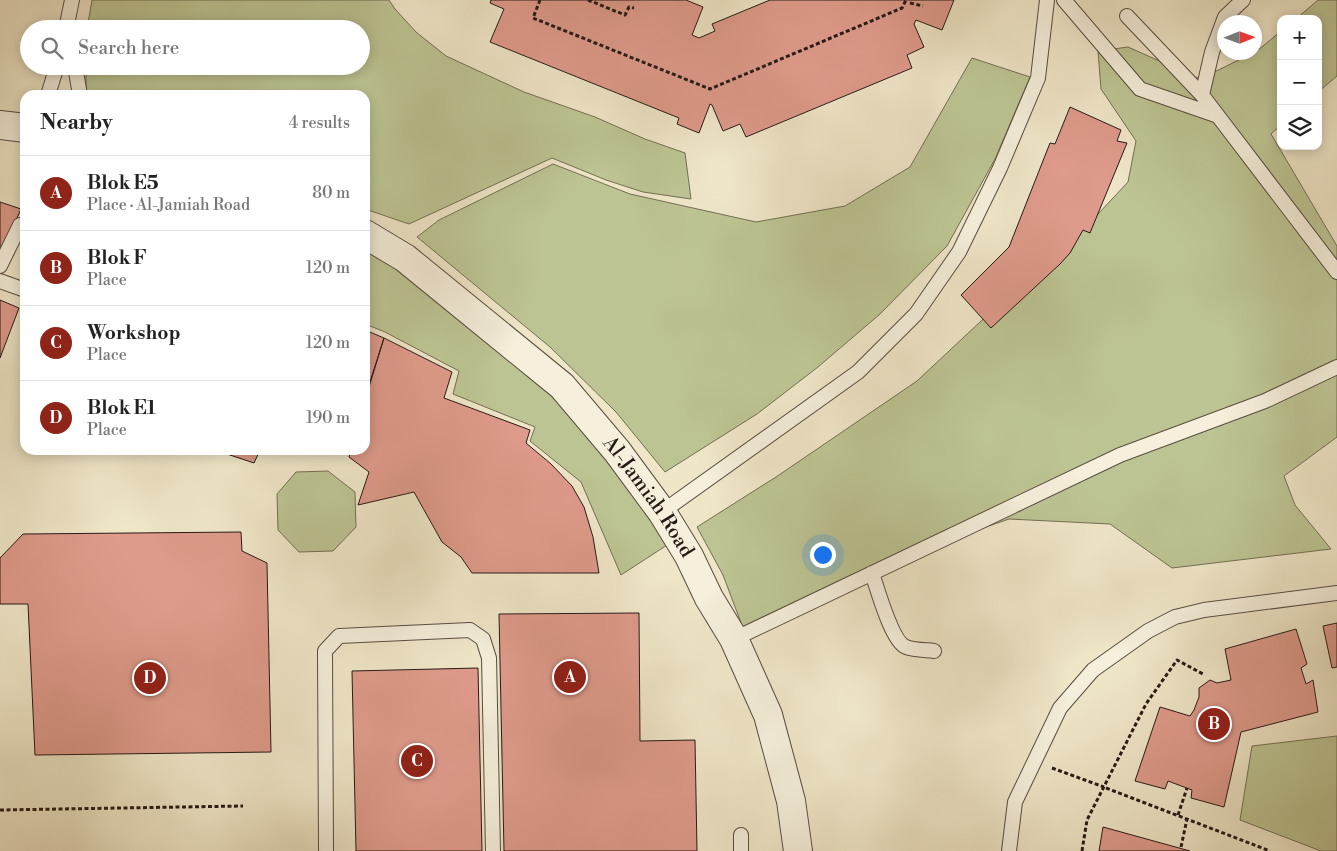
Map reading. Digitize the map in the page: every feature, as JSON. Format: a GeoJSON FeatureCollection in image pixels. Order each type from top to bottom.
{"type":"FeatureCollection","features":[{"type":"Feature","properties":{"kind":"street"},"geometry":{"type":"LineString","coordinates":[[0,125],[20,127]]}},
{"type":"Feature","properties":{"kind":"street","name":"Al-Jamiah Road"},"geometry":{"type":"LineString","coordinates":[[370,237],[405,258],[562,386],[617,451],[662,512],[689,556],[709,598],[734,639],[768,715],[791,801],[798,851]]}},
{"type":"Feature","properties":{"kind":"lane"},"geometry":{"type":"LineString","coordinates":[[68,20],[72,0]]}},
{"type":"Feature","properties":{"kind":"lane"},"geometry":{"type":"LineString","coordinates":[[662,512],[858,372],[916,314],[959,252],[1000,168],[1038,78],[1047,0]]}},
{"type":"Feature","properties":{"kind":"lane"},"geometry":{"type":"LineString","coordinates":[[1064,0],[1140,90],[1218,116]]}},
{"type":"Feature","properties":{"kind":"lane"},"geometry":{"type":"LineString","coordinates":[[1202,94],[1212,52],[1225,17],[1243,0]]}},
{"type":"Feature","properties":{"kind":"lane"},"geometry":{"type":"LineString","coordinates":[[1127,16],[1202,94],[1337,272]]}},
{"type":"Feature","properties":{"kind":"lane"},"geometry":{"type":"LineString","coordinates":[[49,90],[54,75]]}},
{"type":"Feature","properties":{"kind":"lane"},"geometry":{"type":"LineString","coordinates":[[77,75],[79,90]]}},
{"type":"Feature","properties":{"kind":"lane"},"geometry":{"type":"LineString","coordinates":[[0,266],[20,225]]}},
{"type":"Feature","properties":{"kind":"lane"},"geometry":{"type":"LineString","coordinates":[[0,281],[20,288]]}},
{"type":"Feature","properties":{"kind":"lane"},"geometry":{"type":"LineString","coordinates":[[734,639],[1120,455],[1265,401],[1337,368]]}},
{"type":"Feature","properties":{"kind":"lane"},"geometry":{"type":"LineString","coordinates":[[872,573],[890,626],[898,641],[905,647],[934,651]]}},
{"type":"Feature","properties":{"kind":"lane"},"geometry":{"type":"LineString","coordinates":[[1009,851],[1015,802],[1060,708],[1093,670],[1148,631],[1175,617],[1204,610],[1337,593]]}},
{"type":"Feature","properties":{"kind":"lane"},"geometry":{"type":"LineString","coordinates":[[326,851],[325,651],[338,636],[470,630],[483,639],[489,658],[493,851]]}},
{"type":"Feature","properties":{"kind":"lane"},"geometry":{"type":"LineString","coordinates":[[741,836],[741,851]]}},
{"type":"Feature","properties":{"kind":"path"},"geometry":{"type":"LineString","coordinates":[[540,0],[533,18],[710,89],[902,8],[906,0]]}},
{"type":"Feature","properties":{"kind":"path"},"geometry":{"type":"LineString","coordinates":[[588,0],[625,15],[629,7],[634,8]]}},
{"type":"Feature","properties":{"kind":"path"},"geometry":{"type":"LineString","coordinates":[[910,3],[923,6]]}},
{"type":"Feature","properties":{"kind":"path"},"geometry":{"type":"LineString","coordinates":[[1082,851],[1087,820],[1105,788],[1146,704],[1176,660],[1203,674]]}},
{"type":"Feature","properties":{"kind":"path"},"geometry":{"type":"LineString","coordinates":[[1052,768],[1270,851]]}},
{"type":"Feature","properties":{"kind":"path"},"geometry":{"type":"LineString","coordinates":[[1178,815],[1187,788]]}},
{"type":"Feature","properties":{"kind":"path"},"geometry":{"type":"LineString","coordinates":[[0,810],[243,806]]}},
{"type":"Feature","properties":{"kind":"path"},"geometry":{"type":"LineString","coordinates":[[1182,847],[1188,819]]}},
{"type":"Feature","properties":{"kind":"green space"},"geometry":{"type":"Polygon","coordinates":[[[92,0],[389,0],[416,32],[446,56],[524,92],[595,117],[645,139],[685,153],[691,199],[643,192],[606,180],[552,158],[409,224],[370,211],[370,90],[86,90],[86,75],[370,75],[370,20],[89,20],[92,0]]]}},
{"type":"Feature","properties":{"kind":"green space"},"geometry":{"type":"Polygon","coordinates":[[[1318,0],[1337,0],[1337,76],[1322,89],[1322,15],[1301,15],[1318,0]]]}},
{"type":"Feature","properties":{"kind":"green space"},"geometry":{"type":"Polygon","coordinates":[[[1277,34],[1277,129],[1271,134],[1277,144],[1277,150],[1280,150],[1337,246],[1337,437],[1284,476],[1295,505],[1331,549],[1172,568],[1110,524],[1009,519],[875,566],[743,628],[723,575],[697,527],[776,477],[917,381],[1029,276],[1083,230],[1128,182],[1136,141],[1101,89],[1098,51],[1128,47],[1200,79],[1239,60],[1262,60],[1262,47],[1277,34]]]}},
{"type":"Feature","properties":{"kind":"green space"},"geometry":{"type":"Polygon","coordinates":[[[972,58],[1030,77],[995,159],[947,246],[880,314],[818,367],[757,414],[665,472],[616,412],[550,347],[417,237],[439,220],[553,164],[630,194],[756,222],[845,206],[910,167],[972,58]]]}},
{"type":"Feature","properties":{"kind":"green space"},"geometry":{"type":"Polygon","coordinates":[[[370,241],[557,386],[681,536],[621,575],[581,482],[530,441],[535,427],[453,394],[459,371],[370,326],[370,241]]]}},
{"type":"Feature","properties":{"kind":"green space"},"geometry":{"type":"Polygon","coordinates":[[[328,471],[355,492],[356,527],[333,551],[299,552],[278,530],[277,494],[296,472],[328,471]]]}},
{"type":"Feature","properties":{"kind":"green space"},"geometry":{"type":"Polygon","coordinates":[[[1337,736],[1337,851],[1321,851],[1240,820],[1252,746],[1337,736]]]}},
{"type":"Feature","properties":{"kind":"building"},"geometry":{"type":"Polygon","coordinates":[[[491,0],[686,0],[703,7],[692,35],[699,38],[715,31],[712,24],[770,0],[954,0],[942,30],[916,20],[914,24],[924,47],[907,55],[912,68],[746,137],[740,124],[723,131],[710,104],[699,133],[677,124],[679,118],[490,42],[504,9],[490,3],[491,0]]]}},
{"type":"Feature","properties":{"kind":"building"},"geometry":{"type":"Polygon","coordinates":[[[1070,107],[1121,130],[1117,141],[1127,143],[1090,233],[1083,230],[1070,253],[1060,264],[991,328],[961,295],[1009,247],[1050,143],[1055,144],[1070,107]]]}},
{"type":"Feature","properties":{"kind":"building"},"geometry":{"type":"Polygon","coordinates":[[[0,202],[20,209],[20,211],[0,257],[0,202]]]}},
{"type":"Feature","properties":{"kind":"building"},"geometry":{"type":"Polygon","coordinates":[[[0,300],[19,308],[0,358],[0,300]]]}},
{"type":"Feature","properties":{"kind":"building"},"geometry":{"type":"Polygon","coordinates":[[[370,332],[384,338],[370,382],[370,332]]]}},
{"type":"Feature","properties":{"kind":"building"},"geometry":{"type":"Polygon","coordinates":[[[384,338],[452,372],[444,398],[530,430],[526,443],[551,464],[572,486],[584,507],[593,537],[599,573],[472,573],[461,557],[442,542],[414,492],[358,505],[369,472],[349,457],[350,455],[370,455],[370,384],[384,338]]]}},
{"type":"Feature","properties":{"kind":"building"},"geometry":{"type":"Polygon","coordinates":[[[230,455],[258,455],[254,463],[230,455]]]}},
{"type":"Feature","properties":{"kind":"building"},"geometry":{"type":"Polygon","coordinates":[[[241,532],[242,551],[267,563],[271,752],[35,755],[28,604],[0,604],[0,558],[23,534],[241,532]]]}},
{"type":"Feature","properties":{"kind":"building"},"geometry":{"type":"Polygon","coordinates":[[[639,613],[640,741],[695,740],[697,851],[504,851],[499,614],[639,613]]]}},
{"type":"Feature","properties":{"kind":"building"},"geometry":{"type":"Polygon","coordinates":[[[1337,623],[1337,667],[1332,668],[1323,626],[1337,623]]]}},
{"type":"Feature","properties":{"kind":"building"},"geometry":{"type":"Polygon","coordinates":[[[1296,629],[1307,664],[1301,668],[1306,684],[1313,680],[1318,712],[1241,732],[1224,807],[1191,798],[1192,790],[1168,781],[1165,789],[1135,781],[1160,707],[1190,716],[1199,697],[1199,688],[1210,680],[1217,683],[1231,680],[1225,649],[1296,629]]]}},
{"type":"Feature","properties":{"kind":"building"},"geometry":{"type":"Polygon","coordinates":[[[478,668],[482,851],[356,851],[352,671],[478,668]]]}},
{"type":"Feature","properties":{"kind":"building"},"geometry":{"type":"Polygon","coordinates":[[[1103,827],[1190,851],[1099,851],[1103,827]]]}},
{"type":"Feature","properties":{"kind":"place","name":"Blok E5"},"geometry":{"type":"Point","coordinates":[570,677]}},
{"type":"Feature","properties":{"kind":"place","name":"Blok E1"},"geometry":{"type":"Point","coordinates":[150,678]}},
{"type":"Feature","properties":{"kind":"place","name":"Blok F"},"geometry":{"type":"Point","coordinates":[1214,724]}},
{"type":"Feature","properties":{"kind":"place","name":"Workshop"},"geometry":{"type":"Point","coordinates":[417,761]}}]}
